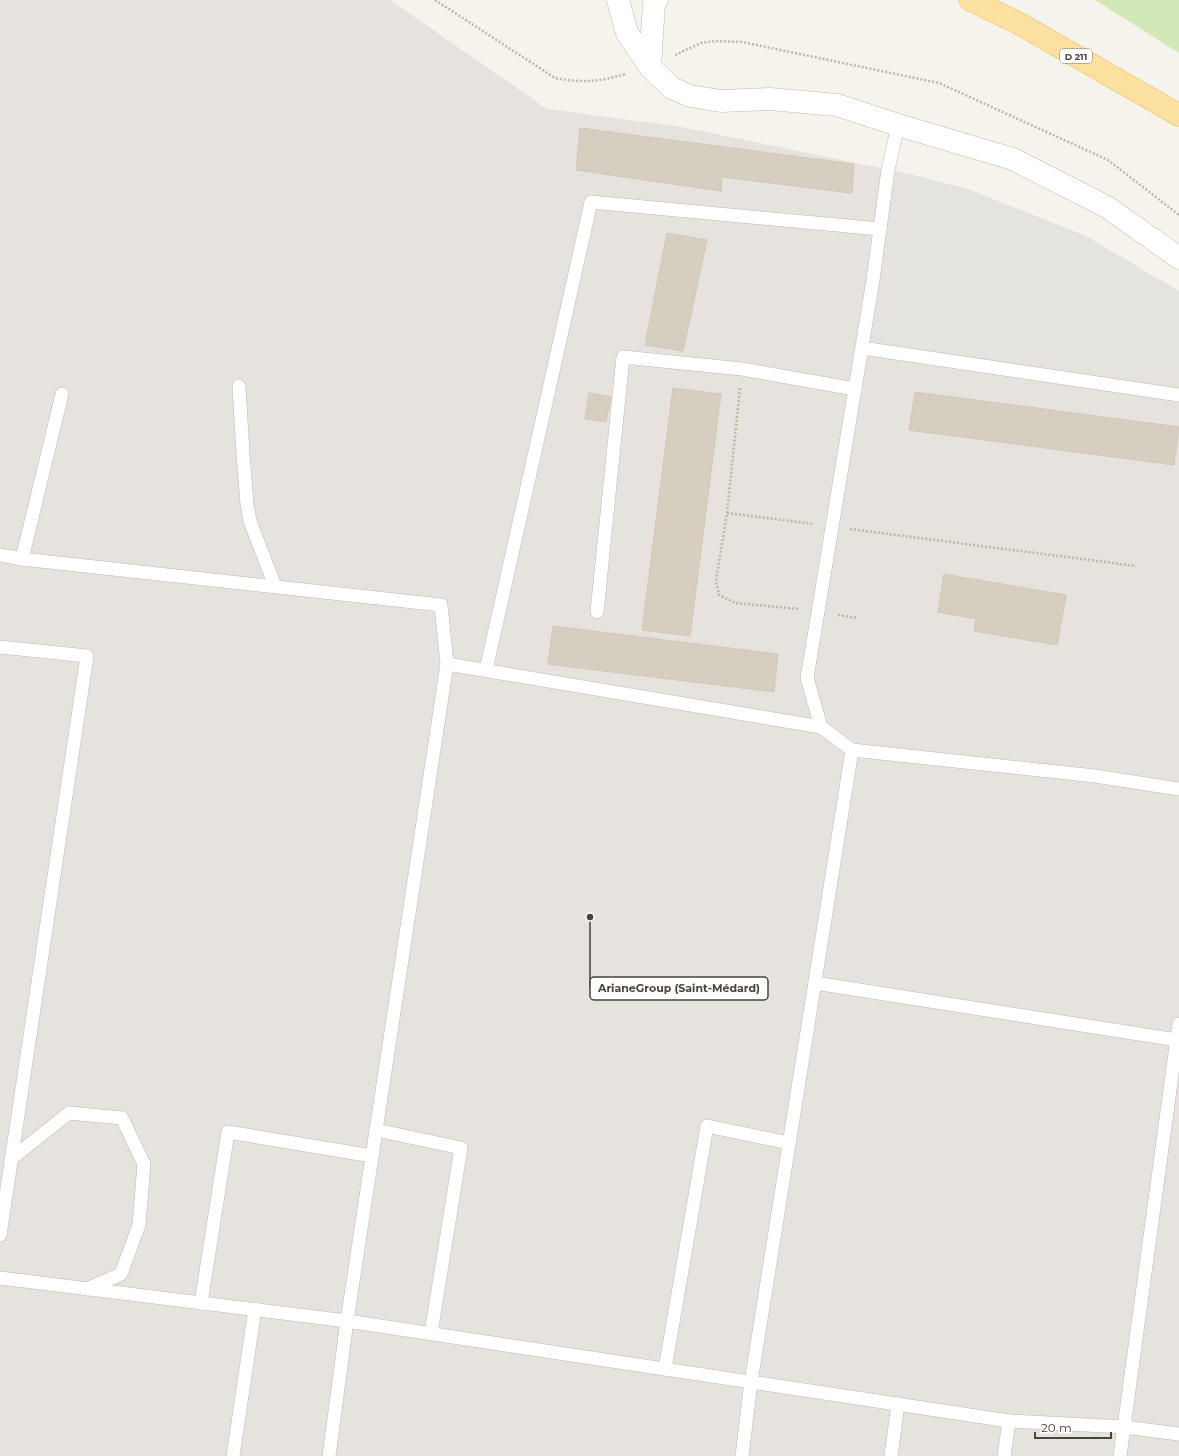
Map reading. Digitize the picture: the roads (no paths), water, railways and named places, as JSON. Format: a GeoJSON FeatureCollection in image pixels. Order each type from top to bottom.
{"type":"FeatureCollection","features":[{"type":"Feature","properties":{"kind":"main road","name":"D 211"},"geometry":{"type":"LineString","coordinates":[[970,0],[1018,23],[1179,115]]}},
{"type":"Feature","properties":{"kind":"street"},"geometry":{"type":"LineString","coordinates":[[618,0],[627,33],[650,67],[672,88],[690,96],[721,101],[770,99],[837,105],[898,125],[1013,159],[1107,208],[1179,258]]}},
{"type":"Feature","properties":{"kind":"street"},"geometry":{"type":"LineString","coordinates":[[650,67],[654,4],[657,0]]}},
{"type":"Feature","properties":{"kind":"lane"},"geometry":{"type":"LineString","coordinates":[[821,727],[807,678],[873,280],[888,170],[898,125]]}},
{"type":"Feature","properties":{"kind":"lane"},"geometry":{"type":"LineString","coordinates":[[486,670],[591,202],[880,229]]}},
{"type":"Feature","properties":{"kind":"lane"},"geometry":{"type":"LineString","coordinates":[[862,348],[1179,395]]}},
{"type":"Feature","properties":{"kind":"lane"},"geometry":{"type":"LineString","coordinates":[[597,612],[623,357],[742,369],[855,389]]}},
{"type":"Feature","properties":{"kind":"lane"},"geometry":{"type":"LineString","coordinates":[[239,386],[247,504],[250,521],[275,586]]}},
{"type":"Feature","properties":{"kind":"lane"},"geometry":{"type":"LineString","coordinates":[[22,559],[62,394]]}},
{"type":"Feature","properties":{"kind":"lane"},"geometry":{"type":"LineString","coordinates":[[0,555],[22,559],[440,605],[447,664],[347,1321],[329,1456]]}},
{"type":"Feature","properties":{"kind":"lane"},"geometry":{"type":"LineString","coordinates":[[0,647],[86,656],[0,1235]]}},
{"type":"Feature","properties":{"kind":"lane"},"geometry":{"type":"LineString","coordinates":[[447,664],[821,727],[852,750],[1095,776],[1179,789]]}},
{"type":"Feature","properties":{"kind":"lane"},"geometry":{"type":"LineString","coordinates":[[742,1456],[751,1382],[852,750]]}},
{"type":"Feature","properties":{"kind":"lane"},"geometry":{"type":"LineString","coordinates":[[815,983],[1177,1040]]}},
{"type":"Feature","properties":{"kind":"lane"},"geometry":{"type":"LineString","coordinates":[[1120,1456],[1179,1024]]}},
{"type":"Feature","properties":{"kind":"lane"},"geometry":{"type":"LineString","coordinates":[[12,1159],[69,1114],[122,1118],[144,1164],[139,1224],[121,1274],[87,1289]]}},
{"type":"Feature","properties":{"kind":"lane"},"geometry":{"type":"LineString","coordinates":[[664,1369],[707,1126],[789,1143]]}},
{"type":"Feature","properties":{"kind":"lane"},"geometry":{"type":"LineString","coordinates":[[376,1130],[461,1148],[431,1334]]}},
{"type":"Feature","properties":{"kind":"lane"},"geometry":{"type":"LineString","coordinates":[[201,1303],[228,1132],[372,1156]]}},
{"type":"Feature","properties":{"kind":"lane"},"geometry":{"type":"LineString","coordinates":[[0,1278],[347,1321],[1009,1421],[1124,1427],[1179,1434]]}},
{"type":"Feature","properties":{"kind":"lane"},"geometry":{"type":"LineString","coordinates":[[233,1456],[255,1309]]}},
{"type":"Feature","properties":{"kind":"lane"},"geometry":{"type":"LineString","coordinates":[[891,1456],[898,1404]]}},
{"type":"Feature","properties":{"kind":"lane"},"geometry":{"type":"LineString","coordinates":[[1004,1456],[1009,1421]]}},
{"type":"Feature","properties":{"kind":"place","name":"ArianeGroup (Saint-Médard)"},"geometry":{"type":"Point","coordinates":[590,917]}}]}
